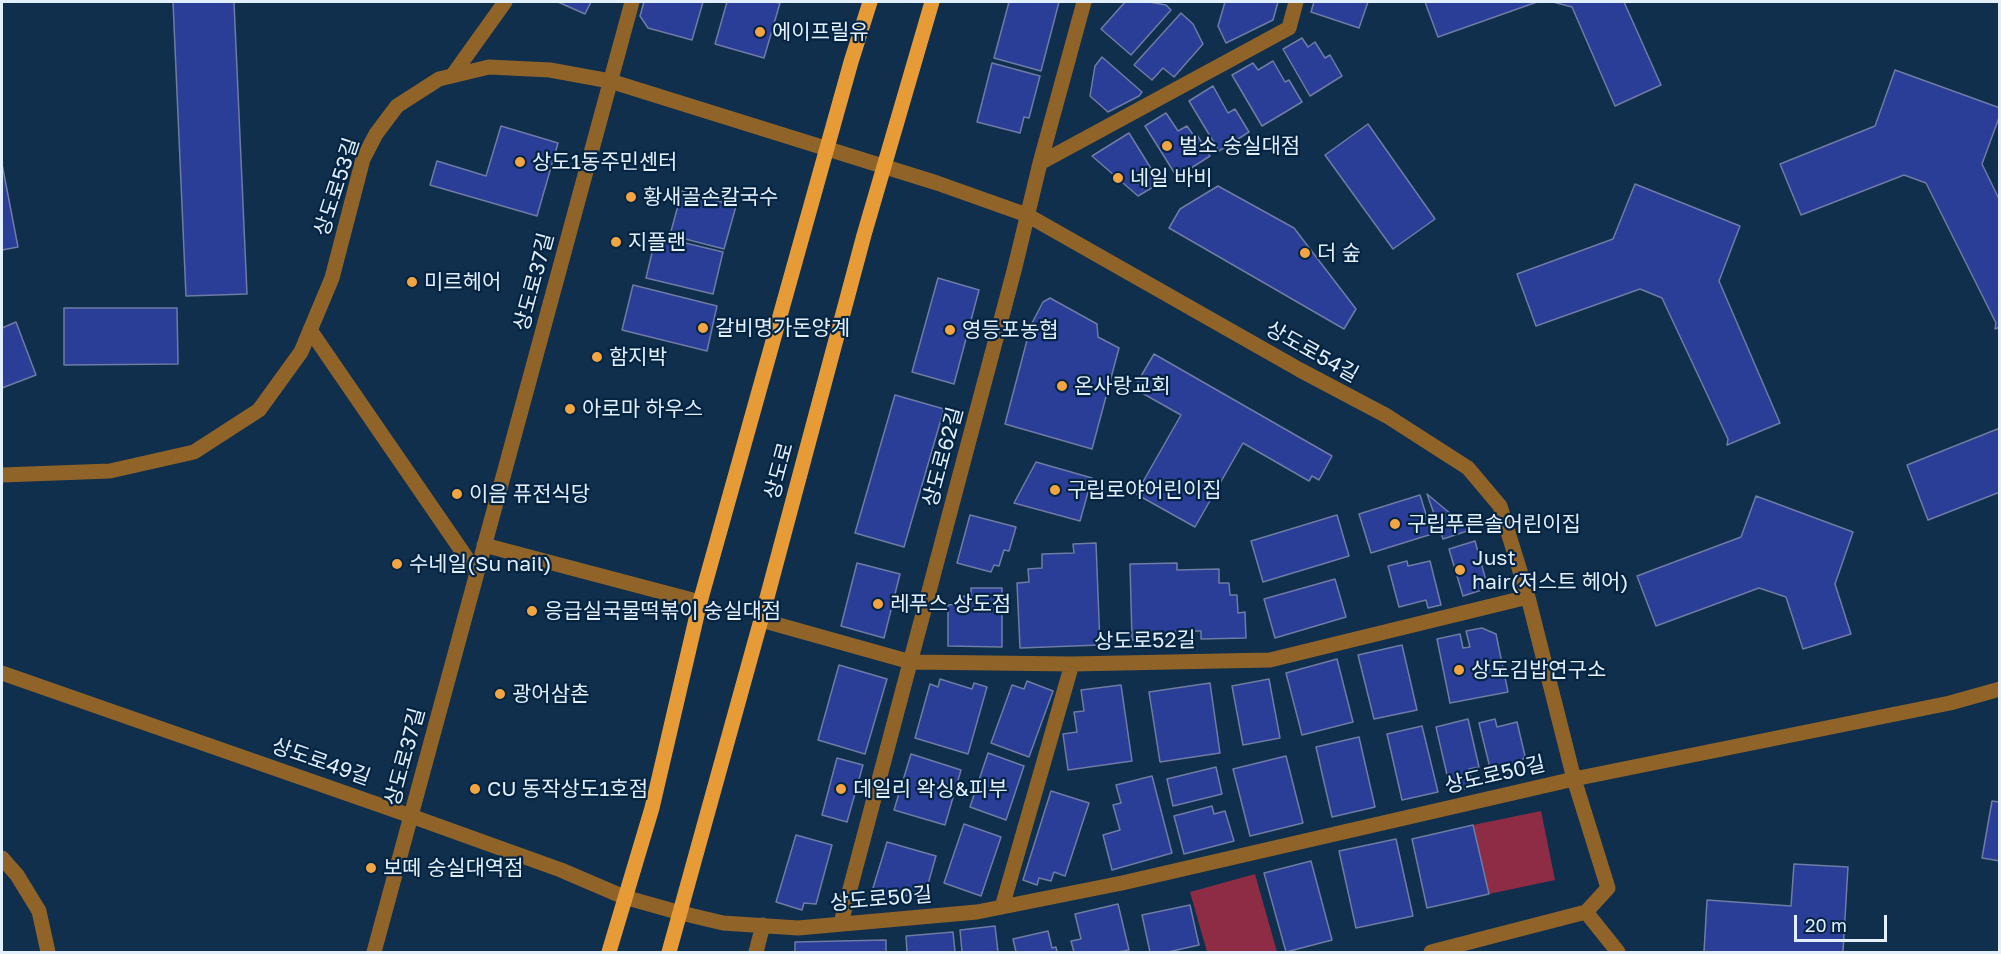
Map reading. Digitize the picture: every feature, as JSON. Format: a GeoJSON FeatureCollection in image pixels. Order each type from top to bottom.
{"type":"FeatureCollection","features":[{"type":"Feature","properties":{"kind":"main road","name":"상도로"},"geometry":{"type":"LineString","coordinates":[[609,952],[652,808],[700,602],[851,62],[870,2]]}},
{"type":"Feature","properties":{"kind":"main road","name":"상도로"},"geometry":{"type":"LineString","coordinates":[[669,952],[883,166],[932,2]]}},
{"type":"Feature","properties":{"kind":"street"},"geometry":{"type":"LineString","coordinates":[[452,76],[505,2]]}},
{"type":"Feature","properties":{"kind":"street","name":"상도로37길"},"geometry":{"type":"LineString","coordinates":[[374,952],[632,2]]}},
{"type":"Feature","properties":{"kind":"street","name":"상도로62길"},"geometry":{"type":"LineString","coordinates":[[841,923],[1084,2]]}},
{"type":"Feature","properties":{"kind":"street"},"geometry":{"type":"LineString","coordinates":[[1040,163],[1289,28],[1296,2]]}},
{"type":"Feature","properties":{"kind":"street","name":"상도로53길"},"geometry":{"type":"LineString","coordinates":[[2,475],[110,471],[194,452],[259,410],[301,352],[332,278],[363,159],[376,134],[397,106],[439,79],[489,67],[550,70],[610,81],[827,149]]}},
{"type":"Feature","properties":{"kind":"street","name":"상도로54길"},"geometry":{"type":"LineString","coordinates":[[827,149],[1027,215],[1300,370],[1388,416],[1468,468],[1500,506],[1528,597],[1574,779],[1608,888],[1586,912]]}},
{"type":"Feature","properties":{"kind":"street"},"geometry":{"type":"LineString","coordinates":[[310,330],[477,573]]}},
{"type":"Feature","properties":{"kind":"street"},"geometry":{"type":"LineString","coordinates":[[484,544],[700,602]]}},
{"type":"Feature","properties":{"kind":"street","name":"상도로52길"},"geometry":{"type":"LineString","coordinates":[[761,620],[911,662],[1072,664],[1270,660],[1528,597]]}},
{"type":"Feature","properties":{"kind":"street"},"geometry":{"type":"LineString","coordinates":[[1002,907],[1072,664]]}},
{"type":"Feature","properties":{"kind":"street","name":"상도로49길"},"geometry":{"type":"LineString","coordinates":[[2,673],[561,870],[624,897]]}},
{"type":"Feature","properties":{"kind":"street","name":"상도로50길"},"geometry":{"type":"LineString","coordinates":[[624,897],[723,923],[798,928],[977,912],[1122,883],[1574,779],[1950,703],[2000,689]]}},
{"type":"Feature","properties":{"kind":"street"},"geometry":{"type":"LineString","coordinates":[[2,858],[17,875],[39,911],[48,952]]}},
{"type":"Feature","properties":{"kind":"street"},"geometry":{"type":"LineString","coordinates":[[1431,952],[1586,912],[1618,952]]}},
{"type":"Feature","properties":{"kind":"street"},"geometry":{"type":"LineString","coordinates":[[756,952],[763,925]]}},
{"type":"Feature","properties":{"kind":"shaded area"},"geometry":{"type":"Polygon","coordinates":[[[1541,811],[1555,880],[1489,894],[1473,825],[1541,811]]]}},
{"type":"Feature","properties":{"kind":"shaded area"},"geometry":{"type":"Polygon","coordinates":[[[1255,874],[1277,952],[1207,952],[1190,892],[1255,874]]]}},
{"type":"Feature","properties":{"kind":"building"},"geometry":{"type":"Polygon","coordinates":[[[173,2],[234,2],[247,294],[186,296],[173,2]]]}},
{"type":"Feature","properties":{"kind":"building"},"geometry":{"type":"Polygon","coordinates":[[[558,2],[591,2],[585,14],[558,2]]]}},
{"type":"Feature","properties":{"kind":"building"},"geometry":{"type":"Polygon","coordinates":[[[644,2],[703,2],[692,40],[648,28],[640,16],[644,2]]]}},
{"type":"Feature","properties":{"kind":"building"},"geometry":{"type":"Polygon","coordinates":[[[727,2],[780,3],[764,58],[715,44],[727,2]]]}},
{"type":"Feature","properties":{"kind":"building"},"geometry":{"type":"Polygon","coordinates":[[[1009,2],[1059,2],[1041,71],[994,58],[1009,2]]]}},
{"type":"Feature","properties":{"kind":"building"},"geometry":{"type":"Polygon","coordinates":[[[1125,2],[1149,2],[1166,5],[1171,10],[1131,55],[1101,29],[1125,2]]]}},
{"type":"Feature","properties":{"kind":"building"},"geometry":{"type":"Polygon","coordinates":[[[1225,2],[1278,2],[1273,20],[1226,43],[1218,26],[1225,2]]]}},
{"type":"Feature","properties":{"kind":"building"},"geometry":{"type":"Polygon","coordinates":[[[1314,2],[1368,2],[1359,28],[1311,12],[1314,2]]]}},
{"type":"Feature","properties":{"kind":"building"},"geometry":{"type":"Polygon","coordinates":[[[1425,2],[1537,2],[1438,37],[1425,2]]]}},
{"type":"Feature","properties":{"kind":"building"},"geometry":{"type":"Polygon","coordinates":[[[1553,2],[1624,2],[1661,85],[1615,106],[1572,7],[1553,2]]]}},
{"type":"Feature","properties":{"kind":"building"},"geometry":{"type":"Polygon","coordinates":[[[1181,13],[1193,24],[1203,44],[1174,77],[1163,68],[1152,80],[1134,65],[1181,13]]]}},
{"type":"Feature","properties":{"kind":"building"},"geometry":{"type":"Polygon","coordinates":[[[1302,38],[1308,47],[1315,42],[1325,58],[1330,55],[1342,76],[1310,96],[1283,49],[1302,38]]]}},
{"type":"Feature","properties":{"kind":"building"},"geometry":{"type":"Polygon","coordinates":[[[1102,57],[1142,92],[1139,96],[1108,112],[1090,96],[1095,66],[1102,57]]]}},
{"type":"Feature","properties":{"kind":"building"},"geometry":{"type":"Polygon","coordinates":[[[1273,61],[1285,82],[1289,80],[1302,102],[1262,126],[1232,75],[1253,63],[1258,70],[1273,61]]]}},
{"type":"Feature","properties":{"kind":"building"},"geometry":{"type":"Polygon","coordinates":[[[992,63],[1040,76],[1029,118],[1024,117],[1020,133],[977,122],[992,63]]]}},
{"type":"Feature","properties":{"kind":"building"},"geometry":{"type":"Polygon","coordinates":[[[1895,70],[2000,108],[2000,115],[1982,164],[2000,201],[2000,327],[1995,329],[1996,323],[1926,183],[1904,175],[1801,215],[1780,164],[1875,126],[1895,70]]]}},
{"type":"Feature","properties":{"kind":"building"},"geometry":{"type":"Polygon","coordinates":[[[1213,86],[1228,113],[1235,109],[1249,132],[1219,151],[1189,101],[1213,86]]]}},
{"type":"Feature","properties":{"kind":"building"},"geometry":{"type":"Polygon","coordinates":[[[1166,113],[1178,131],[1187,126],[1194,136],[1197,135],[1210,156],[1177,177],[1145,126],[1166,113]]]}},
{"type":"Feature","properties":{"kind":"building"},"geometry":{"type":"Polygon","coordinates":[[[1368,124],[1435,219],[1393,249],[1325,155],[1368,124]]]}},
{"type":"Feature","properties":{"kind":"building"},"geometry":{"type":"Polygon","coordinates":[[[501,126],[558,143],[537,216],[430,185],[437,161],[486,176],[501,126]]]}},
{"type":"Feature","properties":{"kind":"building"},"geometry":{"type":"Polygon","coordinates":[[[1129,133],[1160,183],[1138,196],[1092,156],[1129,133]]]}},
{"type":"Feature","properties":{"kind":"building"},"geometry":{"type":"Polygon","coordinates":[[[2,164],[18,247],[2,250],[2,164]]]}},
{"type":"Feature","properties":{"kind":"building"},"geometry":{"type":"Polygon","coordinates":[[[1635,184],[1740,226],[1719,281],[1780,423],[1727,445],[1728,439],[1662,298],[1640,289],[1536,326],[1517,274],[1613,239],[1635,184]]]}},
{"type":"Feature","properties":{"kind":"building"},"geometry":{"type":"Polygon","coordinates":[[[1218,186],[1294,228],[1356,309],[1344,329],[1169,228],[1180,209],[1218,186]]]}},
{"type":"Feature","properties":{"kind":"building"},"geometry":{"type":"Polygon","coordinates":[[[682,191],[736,206],[724,249],[670,235],[682,191]]]}},
{"type":"Feature","properties":{"kind":"building"},"geometry":{"type":"Polygon","coordinates":[[[656,236],[723,252],[713,294],[646,278],[656,236]]]}},
{"type":"Feature","properties":{"kind":"building"},"geometry":{"type":"Polygon","coordinates":[[[938,278],[979,290],[954,384],[912,372],[938,278]]]}},
{"type":"Feature","properties":{"kind":"building"},"geometry":{"type":"Polygon","coordinates":[[[633,285],[717,306],[707,351],[622,330],[633,285]]]}},
{"type":"Feature","properties":{"kind":"building","name":"온사랑교회"},"geometry":{"type":"Polygon","coordinates":[[[1050,298],[1097,324],[1098,337],[1119,348],[1092,449],[1005,424],[1031,325],[1043,302],[1050,298]]]}},
{"type":"Feature","properties":{"kind":"building"},"geometry":{"type":"Polygon","coordinates":[[[64,308],[177,308],[178,364],[64,365],[64,308]]]}},
{"type":"Feature","properties":{"kind":"building"},"geometry":{"type":"Polygon","coordinates":[[[16,322],[36,375],[2,388],[2,328],[16,322]]]}},
{"type":"Feature","properties":{"kind":"building"},"geometry":{"type":"Polygon","coordinates":[[[1154,354],[1332,456],[1319,480],[1312,476],[1309,481],[1243,443],[1195,527],[1136,494],[1181,415],[1142,393],[1145,388],[1137,383],[1154,354]]]}},
{"type":"Feature","properties":{"kind":"building"},"geometry":{"type":"Polygon","coordinates":[[[895,395],[944,409],[904,547],[855,533],[895,395]]]}},
{"type":"Feature","properties":{"kind":"building"},"geometry":{"type":"Polygon","coordinates":[[[2000,428],[2000,492],[1928,520],[1907,465],[2000,428]]]}},
{"type":"Feature","properties":{"kind":"building","name":"구립로야어린이집"},"geometry":{"type":"Polygon","coordinates":[[[1036,462],[1092,478],[1080,521],[1014,503],[1036,462]]]}},
{"type":"Feature","properties":{"kind":"building"},"geometry":{"type":"Polygon","coordinates":[[[1427,494],[1470,530],[1443,539],[1427,494]]]}},
{"type":"Feature","properties":{"kind":"building","name":"구립푸른솔어린이집"},"geometry":{"type":"Polygon","coordinates":[[[1420,495],[1432,534],[1371,553],[1359,514],[1420,495]]]}},
{"type":"Feature","properties":{"kind":"building"},"geometry":{"type":"Polygon","coordinates":[[[1756,496],[1853,532],[1835,584],[1851,634],[1803,649],[1786,597],[1759,588],[1656,626],[1637,576],[1741,537],[1756,496]]]}},
{"type":"Feature","properties":{"kind":"building"},"geometry":{"type":"Polygon","coordinates":[[[970,515],[1016,527],[1009,551],[1004,550],[999,566],[994,565],[991,572],[957,563],[970,515]]]}},
{"type":"Feature","properties":{"kind":"building"},"geometry":{"type":"Polygon","coordinates":[[[1337,515],[1349,556],[1263,582],[1251,541],[1337,515]]]}},
{"type":"Feature","properties":{"kind":"building"},"geometry":{"type":"Polygon","coordinates":[[[1475,541],[1488,588],[1463,596],[1449,549],[1475,541]]]}},
{"type":"Feature","properties":{"kind":"building"},"geometry":{"type":"Polygon","coordinates":[[[1096,543],[1100,645],[1020,648],[1017,583],[1029,582],[1028,569],[1042,568],[1042,554],[1074,553],[1073,544],[1096,543]]]}},
{"type":"Feature","properties":{"kind":"building"},"geometry":{"type":"Polygon","coordinates":[[[1407,561],[1408,566],[1430,561],[1441,605],[1428,608],[1426,600],[1399,607],[1388,566],[1407,561]]]}},
{"type":"Feature","properties":{"kind":"building"},"geometry":{"type":"Polygon","coordinates":[[[857,563],[900,574],[884,638],[841,626],[857,563]]]}},
{"type":"Feature","properties":{"kind":"building"},"geometry":{"type":"Polygon","coordinates":[[[1177,563],[1177,570],[1219,569],[1219,583],[1229,583],[1230,595],[1237,595],[1238,613],[1245,612],[1246,638],[1201,639],[1201,631],[1176,631],[1176,639],[1132,640],[1130,564],[1177,563]]]}},
{"type":"Feature","properties":{"kind":"building"},"geometry":{"type":"Polygon","coordinates":[[[1335,579],[1346,617],[1275,638],[1264,599],[1335,579]]]}},
{"type":"Feature","properties":{"kind":"building"},"geometry":{"type":"Polygon","coordinates":[[[971,588],[1002,588],[1002,647],[948,646],[948,605],[960,604],[960,596],[971,597],[971,588]]]}},
{"type":"Feature","properties":{"kind":"building"},"geometry":{"type":"Polygon","coordinates":[[[1482,628],[1496,634],[1508,692],[1450,703],[1437,639],[1460,634],[1463,648],[1470,647],[1466,631],[1482,628]]]}},
{"type":"Feature","properties":{"kind":"building"},"geometry":{"type":"Polygon","coordinates":[[[1402,645],[1417,710],[1374,719],[1358,655],[1402,645]]]}},
{"type":"Feature","properties":{"kind":"building"},"geometry":{"type":"Polygon","coordinates":[[[1337,659],[1353,722],[1302,735],[1286,673],[1337,659]]]}},
{"type":"Feature","properties":{"kind":"building"},"geometry":{"type":"Polygon","coordinates":[[[839,665],[887,679],[865,754],[818,740],[839,665]]]}},
{"type":"Feature","properties":{"kind":"building"},"geometry":{"type":"Polygon","coordinates":[[[940,679],[972,689],[974,683],[987,687],[968,754],[915,738],[930,684],[938,687],[940,679]]]}},
{"type":"Feature","properties":{"kind":"building"},"geometry":{"type":"Polygon","coordinates":[[[1269,679],[1280,738],[1243,745],[1232,686],[1269,679]]]}},
{"type":"Feature","properties":{"kind":"building"},"geometry":{"type":"Polygon","coordinates":[[[1027,681],[1053,691],[1029,757],[991,743],[1012,685],[1024,689],[1027,681]]]}},
{"type":"Feature","properties":{"kind":"building"},"geometry":{"type":"Polygon","coordinates":[[[1210,683],[1220,753],[1160,762],[1149,692],[1210,683]]]}},
{"type":"Feature","properties":{"kind":"building"},"geometry":{"type":"Polygon","coordinates":[[[1121,685],[1132,761],[1068,770],[1063,734],[1077,732],[1074,712],[1084,711],[1081,690],[1121,685]]]}},
{"type":"Feature","properties":{"kind":"building"},"geometry":{"type":"Polygon","coordinates":[[[1468,719],[1479,767],[1469,769],[1473,787],[1451,792],[1436,727],[1468,719]]]}},
{"type":"Feature","properties":{"kind":"building"},"geometry":{"type":"Polygon","coordinates":[[[1495,719],[1497,727],[1517,722],[1525,756],[1512,776],[1493,780],[1479,723],[1495,719]]]}},
{"type":"Feature","properties":{"kind":"building"},"geometry":{"type":"Polygon","coordinates":[[[1422,726],[1438,792],[1402,800],[1387,734],[1422,726]]]}},
{"type":"Feature","properties":{"kind":"building"},"geometry":{"type":"Polygon","coordinates":[[[1359,737],[1375,807],[1332,817],[1316,747],[1359,737]]]}},
{"type":"Feature","properties":{"kind":"building"},"geometry":{"type":"Polygon","coordinates":[[[988,753],[1024,766],[1006,820],[970,807],[988,753]]]}},
{"type":"Feature","properties":{"kind":"building"},"geometry":{"type":"Polygon","coordinates":[[[911,754],[961,770],[945,825],[894,810],[911,754]]]}},
{"type":"Feature","properties":{"kind":"building"},"geometry":{"type":"Polygon","coordinates":[[[1286,756],[1303,823],[1250,836],[1233,769],[1286,756]]]}},
{"type":"Feature","properties":{"kind":"building"},"geometry":{"type":"Polygon","coordinates":[[[837,758],[863,765],[847,822],[822,815],[837,758]]]}},
{"type":"Feature","properties":{"kind":"building"},"geometry":{"type":"Polygon","coordinates":[[[1216,767],[1222,794],[1173,806],[1167,779],[1216,767]]]}},
{"type":"Feature","properties":{"kind":"building"},"geometry":{"type":"Polygon","coordinates":[[[1152,776],[1172,853],[1112,870],[1103,835],[1120,830],[1113,805],[1121,803],[1116,785],[1152,776]]]}},
{"type":"Feature","properties":{"kind":"building"},"geometry":{"type":"Polygon","coordinates":[[[1051,791],[1089,803],[1065,876],[1054,872],[1051,881],[1039,878],[1037,885],[1023,880],[1051,791]]]}},
{"type":"Feature","properties":{"kind":"building"},"geometry":{"type":"Polygon","coordinates":[[[1992,801],[2000,802],[2000,861],[1982,858],[1992,801]]]}},
{"type":"Feature","properties":{"kind":"building"},"geometry":{"type":"Polygon","coordinates":[[[1212,806],[1214,814],[1225,811],[1234,841],[1184,854],[1174,816],[1212,806]]]}},
{"type":"Feature","properties":{"kind":"building"},"geometry":{"type":"Polygon","coordinates":[[[964,824],[1001,837],[981,896],[944,883],[964,824]]]}},
{"type":"Feature","properties":{"kind":"building"},"geometry":{"type":"Polygon","coordinates":[[[1473,825],[1489,894],[1427,908],[1412,839],[1473,825]]]}},
{"type":"Feature","properties":{"kind":"building"},"geometry":{"type":"Polygon","coordinates":[[[796,835],[832,845],[816,904],[804,903],[802,910],[776,902],[796,835]]]}},
{"type":"Feature","properties":{"kind":"building"},"geometry":{"type":"Polygon","coordinates":[[[1396,839],[1413,916],[1356,928],[1339,851],[1396,839]]]}},
{"type":"Feature","properties":{"kind":"building"},"geometry":{"type":"Polygon","coordinates":[[[887,842],[936,856],[926,891],[888,900],[873,888],[887,842]]]}},
{"type":"Feature","properties":{"kind":"building"},"geometry":{"type":"Polygon","coordinates":[[[1311,861],[1332,940],[1286,952],[1264,873],[1311,861]]]}},
{"type":"Feature","properties":{"kind":"building"},"geometry":{"type":"Polygon","coordinates":[[[1794,864],[1848,867],[1843,952],[1704,952],[1707,900],[1791,906],[1794,864]]]}},
{"type":"Feature","properties":{"kind":"building"},"geometry":{"type":"Polygon","coordinates":[[[1118,904],[1129,950],[1074,952],[1071,941],[1081,939],[1075,914],[1118,904]]]}},
{"type":"Feature","properties":{"kind":"building"},"geometry":{"type":"Polygon","coordinates":[[[1190,905],[1199,945],[1168,952],[1150,952],[1142,915],[1190,905]]]}},
{"type":"Feature","properties":{"kind":"building"},"geometry":{"type":"Polygon","coordinates":[[[995,926],[998,952],[962,952],[960,930],[995,926]]]}},
{"type":"Feature","properties":{"kind":"building"},"geometry":{"type":"Polygon","coordinates":[[[1048,931],[1052,948],[1056,947],[1057,952],[1016,952],[1013,939],[1048,931]]]}},
{"type":"Feature","properties":{"kind":"building"},"geometry":{"type":"Polygon","coordinates":[[[953,932],[955,952],[907,952],[906,936],[953,932]]]}},
{"type":"Feature","properties":{"kind":"building"},"geometry":{"type":"Polygon","coordinates":[[[886,940],[886,952],[795,952],[795,942],[886,940]]]}},
{"type":"Feature","properties":{"kind":"place","name":"에이프릴유"},"geometry":{"type":"Point","coordinates":[760,32]}},
{"type":"Feature","properties":{"kind":"place","name":"벌소 숭실대점"},"geometry":{"type":"Point","coordinates":[1167,146]}},
{"type":"Feature","properties":{"kind":"place","name":"상도1동주민센터"},"geometry":{"type":"Point","coordinates":[520,162]}},
{"type":"Feature","properties":{"kind":"place","name":"네일 바비"},"geometry":{"type":"Point","coordinates":[1118,178]}},
{"type":"Feature","properties":{"kind":"place","name":"황새골손칼국수"},"geometry":{"type":"Point","coordinates":[631,197]}},
{"type":"Feature","properties":{"kind":"place","name":"지플랜"},"geometry":{"type":"Point","coordinates":[616,242]}},
{"type":"Feature","properties":{"kind":"place","name":"더 숲"},"geometry":{"type":"Point","coordinates":[1305,253]}},
{"type":"Feature","properties":{"kind":"place","name":"미르헤어"},"geometry":{"type":"Point","coordinates":[412,282]}},
{"type":"Feature","properties":{"kind":"place","name":"갈비명가돈양계"},"geometry":{"type":"Point","coordinates":[703,328]}},
{"type":"Feature","properties":{"kind":"place","name":"영등포농협"},"geometry":{"type":"Point","coordinates":[950,330]}},
{"type":"Feature","properties":{"kind":"place","name":"함지박"},"geometry":{"type":"Point","coordinates":[597,357]}},
{"type":"Feature","properties":{"kind":"place","name":"온사랑교회"},"geometry":{"type":"Point","coordinates":[1062,386]}},
{"type":"Feature","properties":{"kind":"place","name":"아로마 하우스"},"geometry":{"type":"Point","coordinates":[570,409]}},
{"type":"Feature","properties":{"kind":"place","name":"구립로야어린이집"},"geometry":{"type":"Point","coordinates":[1055,490]}},
{"type":"Feature","properties":{"kind":"place","name":"이음 퓨전식당"},"geometry":{"type":"Point","coordinates":[457,494]}},
{"type":"Feature","properties":{"kind":"place","name":"구립푸른솔어린이집"},"geometry":{"type":"Point","coordinates":[1395,524]}},
{"type":"Feature","properties":{"kind":"place","name":"수네일(Su nail)"},"geometry":{"type":"Point","coordinates":[397,564]}},
{"type":"Feature","properties":{"kind":"place","name":"Just hair(저스트 헤어)"},"geometry":{"type":"Point","coordinates":[1460,570]}},
{"type":"Feature","properties":{"kind":"place","name":"레푸스 상도점"},"geometry":{"type":"Point","coordinates":[878,604]}},
{"type":"Feature","properties":{"kind":"place","name":"응급실국물떡볶이 숭실대점"},"geometry":{"type":"Point","coordinates":[532,611]}},
{"type":"Feature","properties":{"kind":"place","name":"상도김밥연구소"},"geometry":{"type":"Point","coordinates":[1459,670]}},
{"type":"Feature","properties":{"kind":"place","name":"광어삼촌"},"geometry":{"type":"Point","coordinates":[500,694]}},
{"type":"Feature","properties":{"kind":"place","name":"CU 동작상도1호점"},"geometry":{"type":"Point","coordinates":[475,789]}},
{"type":"Feature","properties":{"kind":"place","name":"데일리 왁싱&피부"},"geometry":{"type":"Point","coordinates":[841,789]}},
{"type":"Feature","properties":{"kind":"place","name":"보떼 숭실대역점"},"geometry":{"type":"Point","coordinates":[371,868]}}]}
